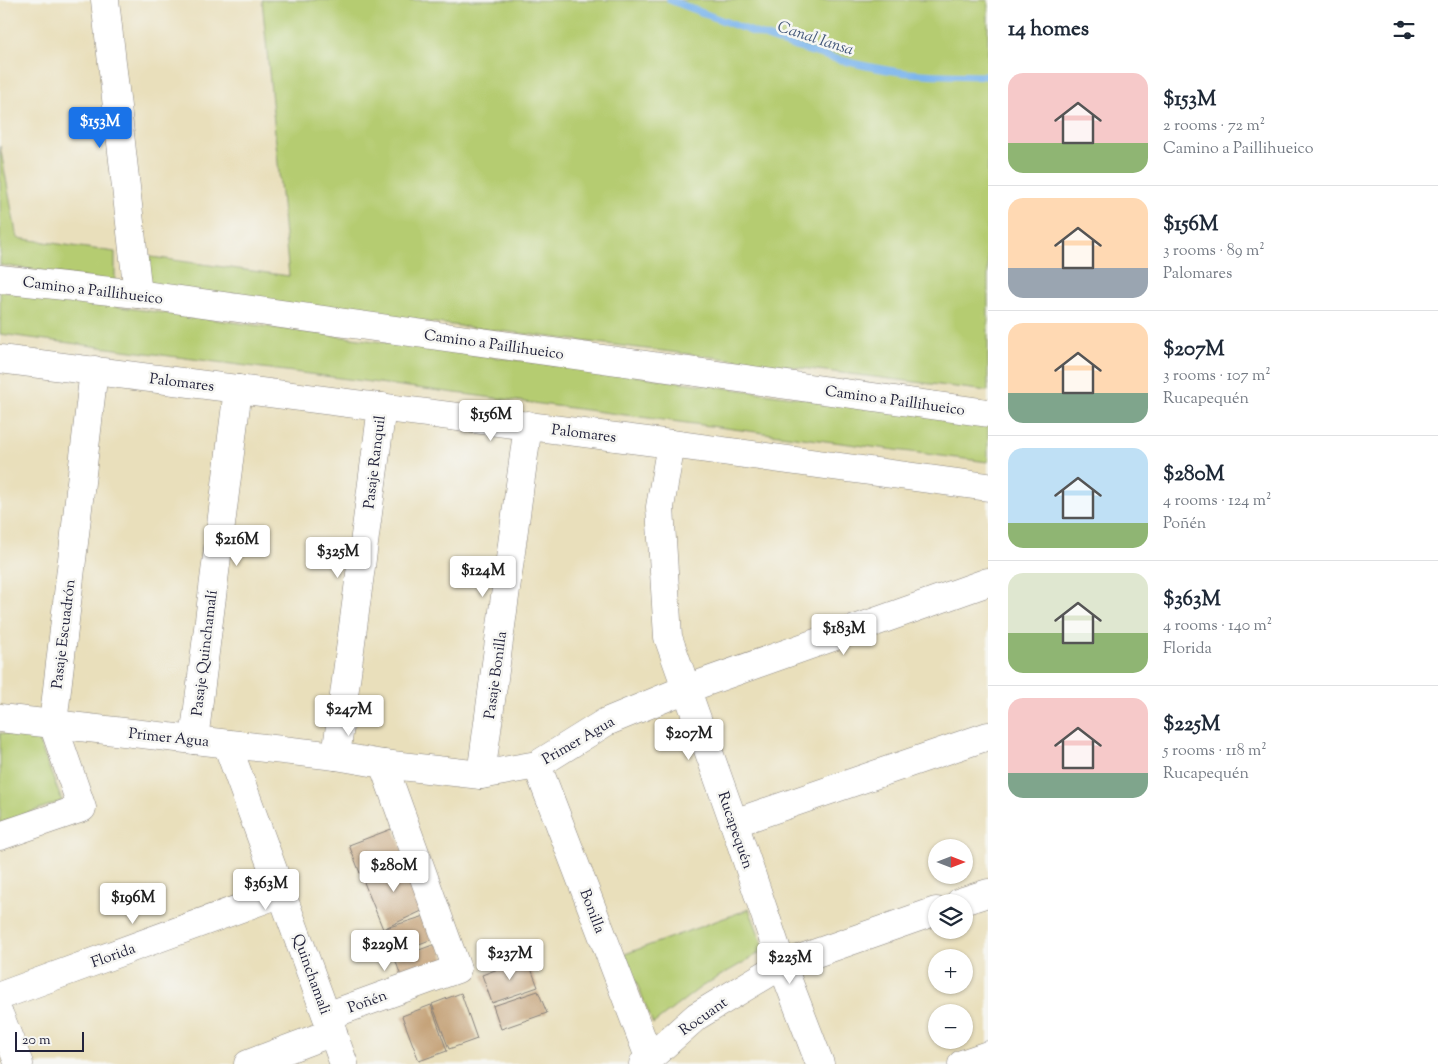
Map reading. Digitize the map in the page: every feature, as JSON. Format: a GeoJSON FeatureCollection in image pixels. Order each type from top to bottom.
{"type":"FeatureCollection","features":[{"type":"Feature","properties":{"kind":"street"},"geometry":{"type":"LineString","coordinates":[[105,0],[138,294]]}},
{"type":"Feature","properties":{"kind":"street","name":"Camino a Paillihueico"},"geometry":{"type":"LineString","coordinates":[[0,279],[138,294],[988,413]]}},
{"type":"Feature","properties":{"kind":"street","name":"Palomares"},"geometry":{"type":"LineString","coordinates":[[0,358],[671,444],[988,487]]}},
{"type":"Feature","properties":{"kind":"street","name":"Pasaje Escuadrón"},"geometry":{"type":"LineString","coordinates":[[0,836],[82,808],[53,724],[94,370]]}},
{"type":"Feature","properties":{"kind":"street","name":"Pasaje Quinchamalí"},"geometry":{"type":"LineString","coordinates":[[194,740],[238,389]]}},
{"type":"Feature","properties":{"kind":"street","name":"Pasaje Ranquil"},"geometry":{"type":"LineString","coordinates":[[336,756],[382,407]]}},
{"type":"Feature","properties":{"kind":"street","name":"Pasaje Bonilla"},"geometry":{"type":"LineString","coordinates":[[481,776],[528,426]]}},
{"type":"Feature","properties":{"kind":"street","name":"Rucapequén"},"geometry":{"type":"LineString","coordinates":[[671,444],[660,507],[668,637],[782,965],[820,1064]]}},
{"type":"Feature","properties":{"kind":"street","name":"Primer Agua"},"geometry":{"type":"LineString","coordinates":[[0,718],[336,756],[383,764],[481,776],[537,765],[606,722],[686,689],[988,582]]}},
{"type":"Feature","properties":{"kind":"street"},"geometry":{"type":"LineString","coordinates":[[734,823],[988,736]]}},
{"type":"Feature","properties":{"kind":"street","name":"Quinchamali"},"geometry":{"type":"LineString","coordinates":[[227,744],[344,1064]]}},
{"type":"Feature","properties":{"kind":"street","name":"Poñén"},"geometry":{"type":"LineString","coordinates":[[248,1064],[330,1024],[457,969],[383,764]]}},
{"type":"Feature","properties":{"kind":"street","name":"Bonilla"},"geometry":{"type":"LineString","coordinates":[[537,765],[646,1061]]}},
{"type":"Feature","properties":{"kind":"street","name":"Florida"},"geometry":{"type":"LineString","coordinates":[[0,996],[282,893]]}},
{"type":"Feature","properties":{"kind":"street"},"geometry":{"type":"LineString","coordinates":[[973,898],[988,893]]}},
{"type":"Feature","properties":{"kind":"street","name":"Rocuant"},"geometry":{"type":"LineString","coordinates":[[646,1061],[697,1016],[782,965],[928,914]]}},
{"type":"Feature","properties":{"kind":"street"},"geometry":{"type":"LineString","coordinates":[[0,1016],[19,1064]]}},
{"type":"Feature","properties":{"kind":"street"},"geometry":{"type":"LineString","coordinates":[[962,1064],[988,1055]]}},
{"type":"Feature","properties":{"kind":"green space"},"geometry":{"type":"Polygon","coordinates":[[[262,0],[988,0],[988,391],[151,288],[144,256],[289,276],[262,0]]]}},
{"type":"Feature","properties":{"kind":"green space"},"geometry":{"type":"Polygon","coordinates":[[[0,146],[17,238],[115,252],[115,282],[0,265],[0,146]]]}},
{"type":"Feature","properties":{"kind":"green space"},"geometry":{"type":"Polygon","coordinates":[[[0,291],[988,423],[988,462],[0,334],[0,291]]]}},
{"type":"Feature","properties":{"kind":"green space"},"geometry":{"type":"Polygon","coordinates":[[[0,733],[37,737],[62,801],[0,823],[0,733]]]}},
{"type":"Feature","properties":{"kind":"green space"},"geometry":{"type":"Polygon","coordinates":[[[749,909],[763,945],[758,954],[701,987],[653,1024],[625,954],[749,909]]]}},
{"type":"Feature","properties":{"kind":"building"},"geometry":{"type":"Polygon","coordinates":[[[394,828],[405,857],[360,873],[349,845],[394,828]]]}},
{"type":"Feature","properties":{"kind":"building"},"geometry":{"type":"Polygon","coordinates":[[[406,858],[426,909],[383,929],[361,875],[406,858]]]}},
{"type":"Feature","properties":{"kind":"building"},"geometry":{"type":"Polygon","coordinates":[[[428,915],[438,937],[392,954],[383,929],[428,915]]]}},
{"type":"Feature","properties":{"kind":"building"},"geometry":{"type":"Polygon","coordinates":[[[438,943],[448,966],[403,982],[395,959],[438,943]]]}},
{"type":"Feature","properties":{"kind":"building"},"geometry":{"type":"Polygon","coordinates":[[[527,958],[538,987],[492,1003],[482,975],[527,958]]]}},
{"type":"Feature","properties":{"kind":"building"},"geometry":{"type":"Polygon","coordinates":[[[538,991],[547,1013],[501,1029],[493,1006],[538,991]]]}},
{"type":"Feature","properties":{"kind":"building"},"geometry":{"type":"Polygon","coordinates":[[[461,993],[477,1039],[449,1049],[432,1004],[461,993]]]}},
{"type":"Feature","properties":{"kind":"building"},"geometry":{"type":"Polygon","coordinates":[[[431,1005],[447,1051],[419,1061],[402,1016],[431,1005]]]}},
{"type":"Feature","properties":{"kind":"waterway","name":"Canal Iansa"},"geometry":{"type":"LineString","coordinates":[[670,0],[783,43],[870,67],[933,75],[988,76]]}}]}
